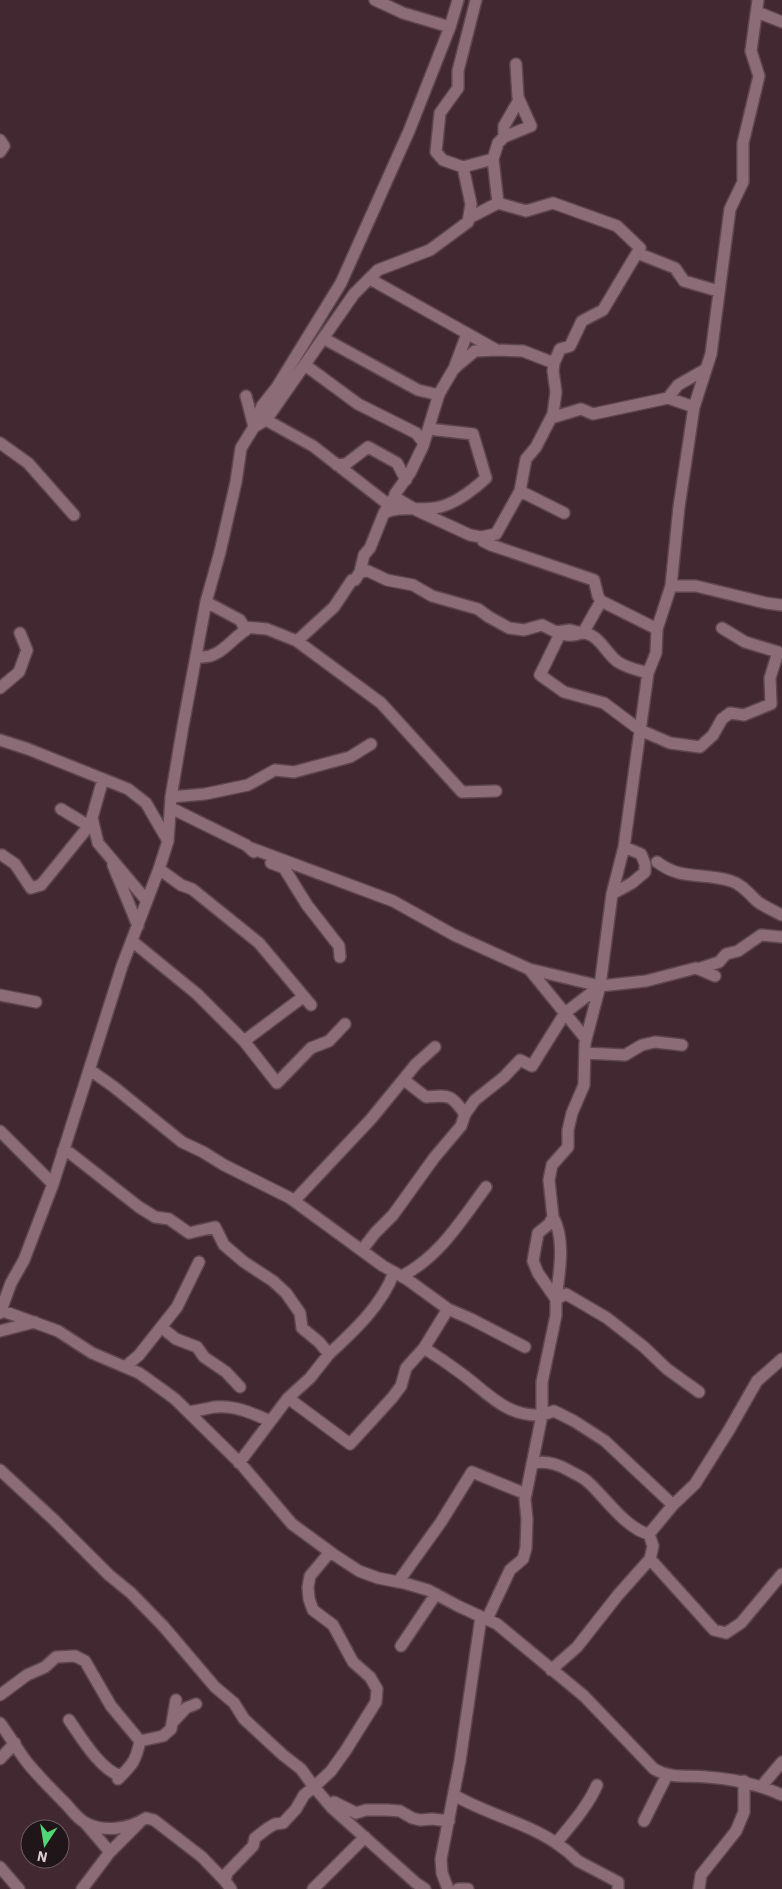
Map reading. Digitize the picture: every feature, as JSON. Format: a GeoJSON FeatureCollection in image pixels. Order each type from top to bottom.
{"type":"FeatureCollection","features":[{"type":"Feature","properties":{"kind":"street"},"geometry":{"type":"LineString","coordinates":[[375,0],[403,13],[450,27]]}},
{"type":"Feature","properties":{"kind":"street"},"geometry":{"type":"LineString","coordinates":[[458,0],[450,27],[409,131],[341,282],[277,387],[262,406],[254,426],[241,448],[222,543],[206,602],[171,803],[168,841],[122,966],[53,1184],[24,1260],[3,1302],[1,1311],[58,1331],[92,1353],[149,1380],[175,1399],[239,1463],[292,1524],[330,1552],[368,1575],[428,1590],[484,1618],[507,1632],[590,1702],[649,1766],[660,1773],[744,1781],[782,1795]]}},
{"type":"Feature","properties":{"kind":"street"},"geometry":{"type":"LineString","coordinates":[[476,0],[458,71],[458,88],[440,113],[436,152],[443,160],[463,167],[494,159]]}},
{"type":"Feature","properties":{"kind":"street"},"geometry":{"type":"LineString","coordinates":[[448,1889],[441,1866],[484,1618],[510,1570],[523,1559],[526,1548],[526,1494],[542,1415],[542,1382],[556,1315],[561,1242],[558,1226],[553,1217],[548,1180],[552,1165],[568,1147],[568,1130],[572,1113],[584,1086],[586,1039],[600,986],[612,894],[624,847],[648,673],[656,653],[657,629],[671,586],[679,507],[694,407],[711,354],[730,209],[743,182],[743,143],[759,76],[751,51],[757,6],[782,22]]}},
{"type":"Feature","properties":{"kind":"street"},"geometry":{"type":"LineString","coordinates":[[498,202],[494,159],[498,143],[504,137],[531,126],[519,100],[516,64]]}},
{"type":"Feature","properties":{"kind":"street"},"geometry":{"type":"LineString","coordinates":[[504,137],[504,126],[519,100]]}},
{"type":"Feature","properties":{"kind":"street"},"geometry":{"type":"LineString","coordinates":[[0,140],[4,146],[0,152]]}},
{"type":"Feature","properties":{"kind":"street"},"geometry":{"type":"LineString","coordinates":[[254,426],[266,420],[354,294],[378,270],[430,250],[468,222],[471,204],[463,167]]}},
{"type":"Feature","properties":{"kind":"street"},"geometry":{"type":"LineString","coordinates":[[469,218],[498,202],[526,211],[553,203],[617,226],[640,248],[603,310],[582,321],[570,346],[560,348],[554,363],[556,399],[553,414],[536,447],[526,459],[520,491],[496,534],[481,538]]}},
{"type":"Feature","properties":{"kind":"street"},"geometry":{"type":"LineString","coordinates":[[637,253],[675,268],[684,281],[718,291]]}},
{"type":"Feature","properties":{"kind":"street"},"geometry":{"type":"LineString","coordinates":[[370,279],[497,350]]}},
{"type":"Feature","properties":{"kind":"street"},"geometry":{"type":"LineString","coordinates":[[297,640],[334,607],[352,580],[355,580],[360,572],[364,555],[370,548],[390,505],[406,480],[424,443],[439,395],[453,370],[467,334]]}},
{"type":"Feature","properties":{"kind":"street"},"geometry":{"type":"LineString","coordinates":[[323,338],[418,390],[439,395]]}},
{"type":"Feature","properties":{"kind":"street"},"geometry":{"type":"LineString","coordinates":[[453,370],[475,351],[523,351],[554,363]]}},
{"type":"Feature","properties":{"kind":"street"},"geometry":{"type":"LineString","coordinates":[[304,365],[358,404],[416,433],[424,443]]}},
{"type":"Feature","properties":{"kind":"street"},"geometry":{"type":"LineString","coordinates":[[668,398],[678,385],[706,369]]}},
{"type":"Feature","properties":{"kind":"street"},"geometry":{"type":"LineString","coordinates":[[246,396],[254,426]]}},
{"type":"Feature","properties":{"kind":"street"},"geometry":{"type":"LineString","coordinates":[[551,418],[581,409],[593,414],[668,398],[694,407]]}},
{"type":"Feature","properties":{"kind":"street"},"geometry":{"type":"LineString","coordinates":[[266,420],[313,446],[390,505],[390,509],[434,508],[448,504],[473,491],[486,478],[473,434],[429,428]]}},
{"type":"Feature","properties":{"kind":"street"},"geometry":{"type":"LineString","coordinates":[[0,443],[28,463],[74,515]]}},
{"type":"Feature","properties":{"kind":"street"},"geometry":{"type":"LineString","coordinates":[[337,465],[346,464],[368,447],[397,463],[406,480]]}},
{"type":"Feature","properties":{"kind":"street"},"geometry":{"type":"LineString","coordinates":[[520,491],[564,513]]}},
{"type":"Feature","properties":{"kind":"street"},"geometry":{"type":"LineString","coordinates":[[390,505],[412,508],[470,535],[481,538],[491,545],[594,580],[601,601],[657,629]]}},
{"type":"Feature","properties":{"kind":"street"},"geometry":{"type":"LineString","coordinates":[[360,572],[368,571],[387,580],[413,585],[432,596],[478,609],[509,628],[524,630],[542,625],[558,633],[570,630],[582,633],[599,642],[616,661],[625,667],[648,673]]}},
{"type":"Feature","properties":{"kind":"street"},"geometry":{"type":"LineString","coordinates":[[671,586],[696,586],[782,605]]}},
{"type":"Feature","properties":{"kind":"street"},"geometry":{"type":"LineString","coordinates":[[582,633],[601,601]]}},
{"type":"Feature","properties":{"kind":"street"},"geometry":{"type":"LineString","coordinates":[[201,657],[211,657],[225,648],[234,637],[246,630],[240,620],[210,604]]}},
{"type":"Feature","properties":{"kind":"street"},"geometry":{"type":"LineString","coordinates":[[244,627],[268,629],[297,640],[381,703],[462,792],[496,791]]}},
{"type":"Feature","properties":{"kind":"street"},"geometry":{"type":"LineString","coordinates":[[558,633],[540,674],[564,692],[604,703],[640,730],[670,743],[700,747],[713,735],[726,715],[730,713],[744,716],[771,704],[770,678],[778,652],[745,642],[722,628]]}},
{"type":"Feature","properties":{"kind":"street"},"geometry":{"type":"LineString","coordinates":[[0,688],[19,672],[27,650],[20,633]]}},
{"type":"Feature","properties":{"kind":"street"},"geometry":{"type":"LineString","coordinates":[[0,731],[25,748]]}},
{"type":"Feature","properties":{"kind":"street"},"geometry":{"type":"LineString","coordinates":[[0,740],[128,789],[142,800],[154,814],[168,841]]}},
{"type":"Feature","properties":{"kind":"street"},"geometry":{"type":"LineString","coordinates":[[171,803],[248,785],[275,770],[294,772],[350,757],[372,744]]}},
{"type":"Feature","properties":{"kind":"street"},"geometry":{"type":"LineString","coordinates":[[103,779],[92,818],[92,825],[98,843],[147,901]]}},
{"type":"Feature","properties":{"kind":"street"},"geometry":{"type":"LineString","coordinates":[[171,803],[248,847],[393,901],[454,935],[529,970],[600,986],[646,981],[698,969],[719,962],[726,954],[738,951],[761,934],[782,937]]}},
{"type":"Feature","properties":{"kind":"street"},"geometry":{"type":"LineString","coordinates":[[61,809],[92,825]]}},
{"type":"Feature","properties":{"kind":"street"},"geometry":{"type":"LineString","coordinates":[[2,856],[15,864],[31,888],[41,885],[92,825]]}},
{"type":"Feature","properties":{"kind":"street"},"geometry":{"type":"LineString","coordinates":[[248,847],[266,862],[284,868],[307,904],[339,946],[340,957]]}},
{"type":"Feature","properties":{"kind":"street"},"geometry":{"type":"LineString","coordinates":[[624,847],[678,874],[732,881],[759,902],[782,915]]}},
{"type":"Feature","properties":{"kind":"street"},"geometry":{"type":"LineString","coordinates":[[641,854],[645,872]]}},
{"type":"Feature","properties":{"kind":"street"},"geometry":{"type":"LineString","coordinates":[[110,856],[138,926]]}},
{"type":"Feature","properties":{"kind":"street"},"geometry":{"type":"LineString","coordinates":[[612,894],[632,883],[657,862]]}},
{"type":"Feature","properties":{"kind":"street"},"geometry":{"type":"LineString","coordinates":[[159,869],[192,889],[259,943],[307,1001],[244,1041]]}},
{"type":"Feature","properties":{"kind":"street"},"geometry":{"type":"LineString","coordinates":[[132,941],[197,994],[244,1041],[277,1083],[311,1048],[329,1041],[345,1024]]}},
{"type":"Feature","properties":{"kind":"street"},"geometry":{"type":"LineString","coordinates":[[698,969],[715,976]]}},
{"type":"Feature","properties":{"kind":"street"},"geometry":{"type":"LineString","coordinates":[[529,970],[586,1039]]}},
{"type":"Feature","properties":{"kind":"street"},"geometry":{"type":"LineString","coordinates":[[362,1250],[375,1233],[393,1215],[434,1158],[461,1126],[465,1114],[475,1100],[504,1077],[520,1060],[532,1066],[565,1013],[600,986]]}},
{"type":"Feature","properties":{"kind":"street"},"geometry":{"type":"LineString","coordinates":[[0,995],[36,1002]]}},
{"type":"Feature","properties":{"kind":"street"},"geometry":{"type":"LineString","coordinates":[[585,1053],[625,1055],[642,1045],[655,1042],[682,1045]]}},
{"type":"Feature","properties":{"kind":"street"},"geometry":{"type":"LineString","coordinates":[[294,1201],[371,1119],[416,1064],[435,1047]]}},
{"type":"Feature","properties":{"kind":"street"},"geometry":{"type":"LineString","coordinates":[[90,1070],[182,1142],[294,1201],[383,1266],[398,1274],[448,1309],[471,1318],[525,1347]]}},
{"type":"Feature","properties":{"kind":"street"},"geometry":{"type":"LineString","coordinates":[[404,1080],[426,1097],[442,1094],[451,1098],[465,1114]]}},
{"type":"Feature","properties":{"kind":"street"},"geometry":{"type":"LineString","coordinates":[[0,1131],[53,1184]]}},
{"type":"Feature","properties":{"kind":"street"},"geometry":{"type":"LineString","coordinates":[[63,1150],[70,1153],[139,1207],[155,1217],[169,1219],[190,1233],[215,1227],[224,1245],[244,1262],[273,1280],[286,1293],[300,1313],[302,1328],[319,1342],[329,1354]]}},
{"type":"Feature","properties":{"kind":"street"},"geometry":{"type":"LineString","coordinates":[[239,1463],[288,1398],[310,1378],[329,1354],[354,1331],[383,1296],[398,1274],[418,1268],[440,1248],[486,1187]]}},
{"type":"Feature","properties":{"kind":"street"},"geometry":{"type":"LineString","coordinates":[[553,1217],[549,1224],[538,1233],[533,1261],[538,1273],[556,1299]]}},
{"type":"Feature","properties":{"kind":"street"},"geometry":{"type":"LineString","coordinates":[[124,1367],[139,1355],[177,1307],[199,1262]]}},
{"type":"Feature","properties":{"kind":"street"},"geometry":{"type":"LineString","coordinates":[[556,1299],[566,1294],[607,1318],[644,1347],[667,1369],[699,1392]]}},
{"type":"Feature","properties":{"kind":"street"},"geometry":{"type":"LineString","coordinates":[[288,1398],[350,1444],[401,1386],[406,1368],[424,1348],[448,1309]]}},
{"type":"Feature","properties":{"kind":"street"},"geometry":{"type":"LineString","coordinates":[[0,1331],[35,1322]]}},
{"type":"Feature","properties":{"kind":"street"},"geometry":{"type":"LineString","coordinates":[[161,1328],[176,1339],[197,1347],[204,1357],[226,1372],[240,1387]]}},
{"type":"Feature","properties":{"kind":"street"},"geometry":{"type":"LineString","coordinates":[[424,1348],[464,1375],[483,1393],[519,1414],[529,1416],[542,1415],[554,1411],[574,1421],[605,1441],[674,1505]]}},
{"type":"Feature","properties":{"kind":"street"},"geometry":{"type":"LineString","coordinates":[[649,1534],[695,1484],[729,1430],[757,1380],[782,1359]]}},
{"type":"Feature","properties":{"kind":"street"},"geometry":{"type":"LineString","coordinates":[[188,1412],[217,1407],[250,1412],[270,1421]]}},
{"type":"Feature","properties":{"kind":"street"},"geometry":{"type":"LineString","coordinates":[[532,1464],[539,1462],[555,1464],[587,1480],[623,1517],[642,1532],[649,1534]]}},
{"type":"Feature","properties":{"kind":"street"},"geometry":{"type":"LineString","coordinates":[[0,1470],[53,1519],[108,1575],[131,1592],[164,1627],[215,1687],[234,1703],[244,1719],[301,1769],[318,1792],[365,1837],[425,1889]]}},
{"type":"Feature","properties":{"kind":"street"},"geometry":{"type":"LineString","coordinates":[[398,1582],[441,1522],[472,1472],[526,1494]]}},
{"type":"Feature","properties":{"kind":"street"},"geometry":{"type":"LineString","coordinates":[[551,1670],[577,1647],[618,1594],[650,1559],[653,1546],[649,1534]]}},
{"type":"Feature","properties":{"kind":"street"},"geometry":{"type":"LineString","coordinates":[[318,1792],[376,1702],[377,1689],[370,1677],[353,1662],[333,1625],[313,1610],[309,1599],[310,1576],[330,1552]]}},
{"type":"Feature","properties":{"kind":"street"},"geometry":{"type":"LineString","coordinates":[[650,1559],[714,1630],[726,1633],[742,1623],[782,1574]]}},
{"type":"Feature","properties":{"kind":"street"},"geometry":{"type":"LineString","coordinates":[[401,1646],[436,1594]]}},
{"type":"Feature","properties":{"kind":"street"},"geometry":{"type":"LineString","coordinates":[[0,1695],[27,1675],[45,1667],[56,1657],[75,1656],[85,1661],[110,1706],[140,1741]]}},
{"type":"Feature","properties":{"kind":"street"},"geometry":{"type":"LineString","coordinates":[[140,1741],[163,1736],[171,1729],[176,1700]]}},
{"type":"Feature","properties":{"kind":"street"},"geometry":{"type":"LineString","coordinates":[[173,1722],[186,1708],[196,1704]]}},
{"type":"Feature","properties":{"kind":"street"},"geometry":{"type":"LineString","coordinates":[[69,1720],[88,1748],[106,1767],[120,1777],[132,1766],[140,1741]]}},
{"type":"Feature","properties":{"kind":"street"},"geometry":{"type":"LineString","coordinates":[[0,1723],[32,1769],[85,1822],[110,1852]]}},
{"type":"Feature","properties":{"kind":"street"},"geometry":{"type":"LineString","coordinates":[[0,1759],[15,1743]]}},
{"type":"Feature","properties":{"kind":"street"},"geometry":{"type":"LineString","coordinates":[[764,1787],[765,1782],[782,1762]]}},
{"type":"Feature","properties":{"kind":"street"},"geometry":{"type":"LineString","coordinates":[[644,1821],[667,1775]]}},
{"type":"Feature","properties":{"kind":"street"},"geometry":{"type":"LineString","coordinates":[[721,1779],[739,1794],[744,1804]]}},
{"type":"Feature","properties":{"kind":"street"},"geometry":{"type":"LineString","coordinates":[[699,1889],[701,1875],[736,1831],[744,1812],[744,1781]]}},
{"type":"Feature","properties":{"kind":"street"},"geometry":{"type":"LineString","coordinates":[[556,1843],[578,1816],[597,1785]]}},
{"type":"Feature","properties":{"kind":"street"},"geometry":{"type":"LineString","coordinates":[[228,1885],[227,1872],[253,1846],[255,1838],[275,1824],[284,1823],[296,1809],[304,1795],[318,1792],[356,1813],[366,1810],[400,1811],[420,1820],[449,1821]]}},
{"type":"Feature","properties":{"kind":"street"},"geometry":{"type":"LineString","coordinates":[[454,1795],[472,1806],[540,1832],[568,1851],[578,1861],[618,1882],[618,1889]]}},
{"type":"Feature","properties":{"kind":"street"},"geometry":{"type":"LineString","coordinates":[[82,1889],[110,1852],[146,1818],[154,1820],[202,1857],[228,1885]]}},
{"type":"Feature","properties":{"kind":"street"},"geometry":{"type":"LineString","coordinates":[[85,1822],[99,1828],[116,1828],[139,1823]]}},
{"type":"Feature","properties":{"kind":"street"},"geometry":{"type":"LineString","coordinates":[[313,1889],[365,1837]]}},
{"type":"Feature","properties":{"kind":"street"},"geometry":{"type":"LineString","coordinates":[[0,1867],[19,1889]]}},
{"type":"Feature","properties":{"kind":"street"},"geometry":{"type":"LineString","coordinates":[[458,1889],[468,1889]]}}]}
